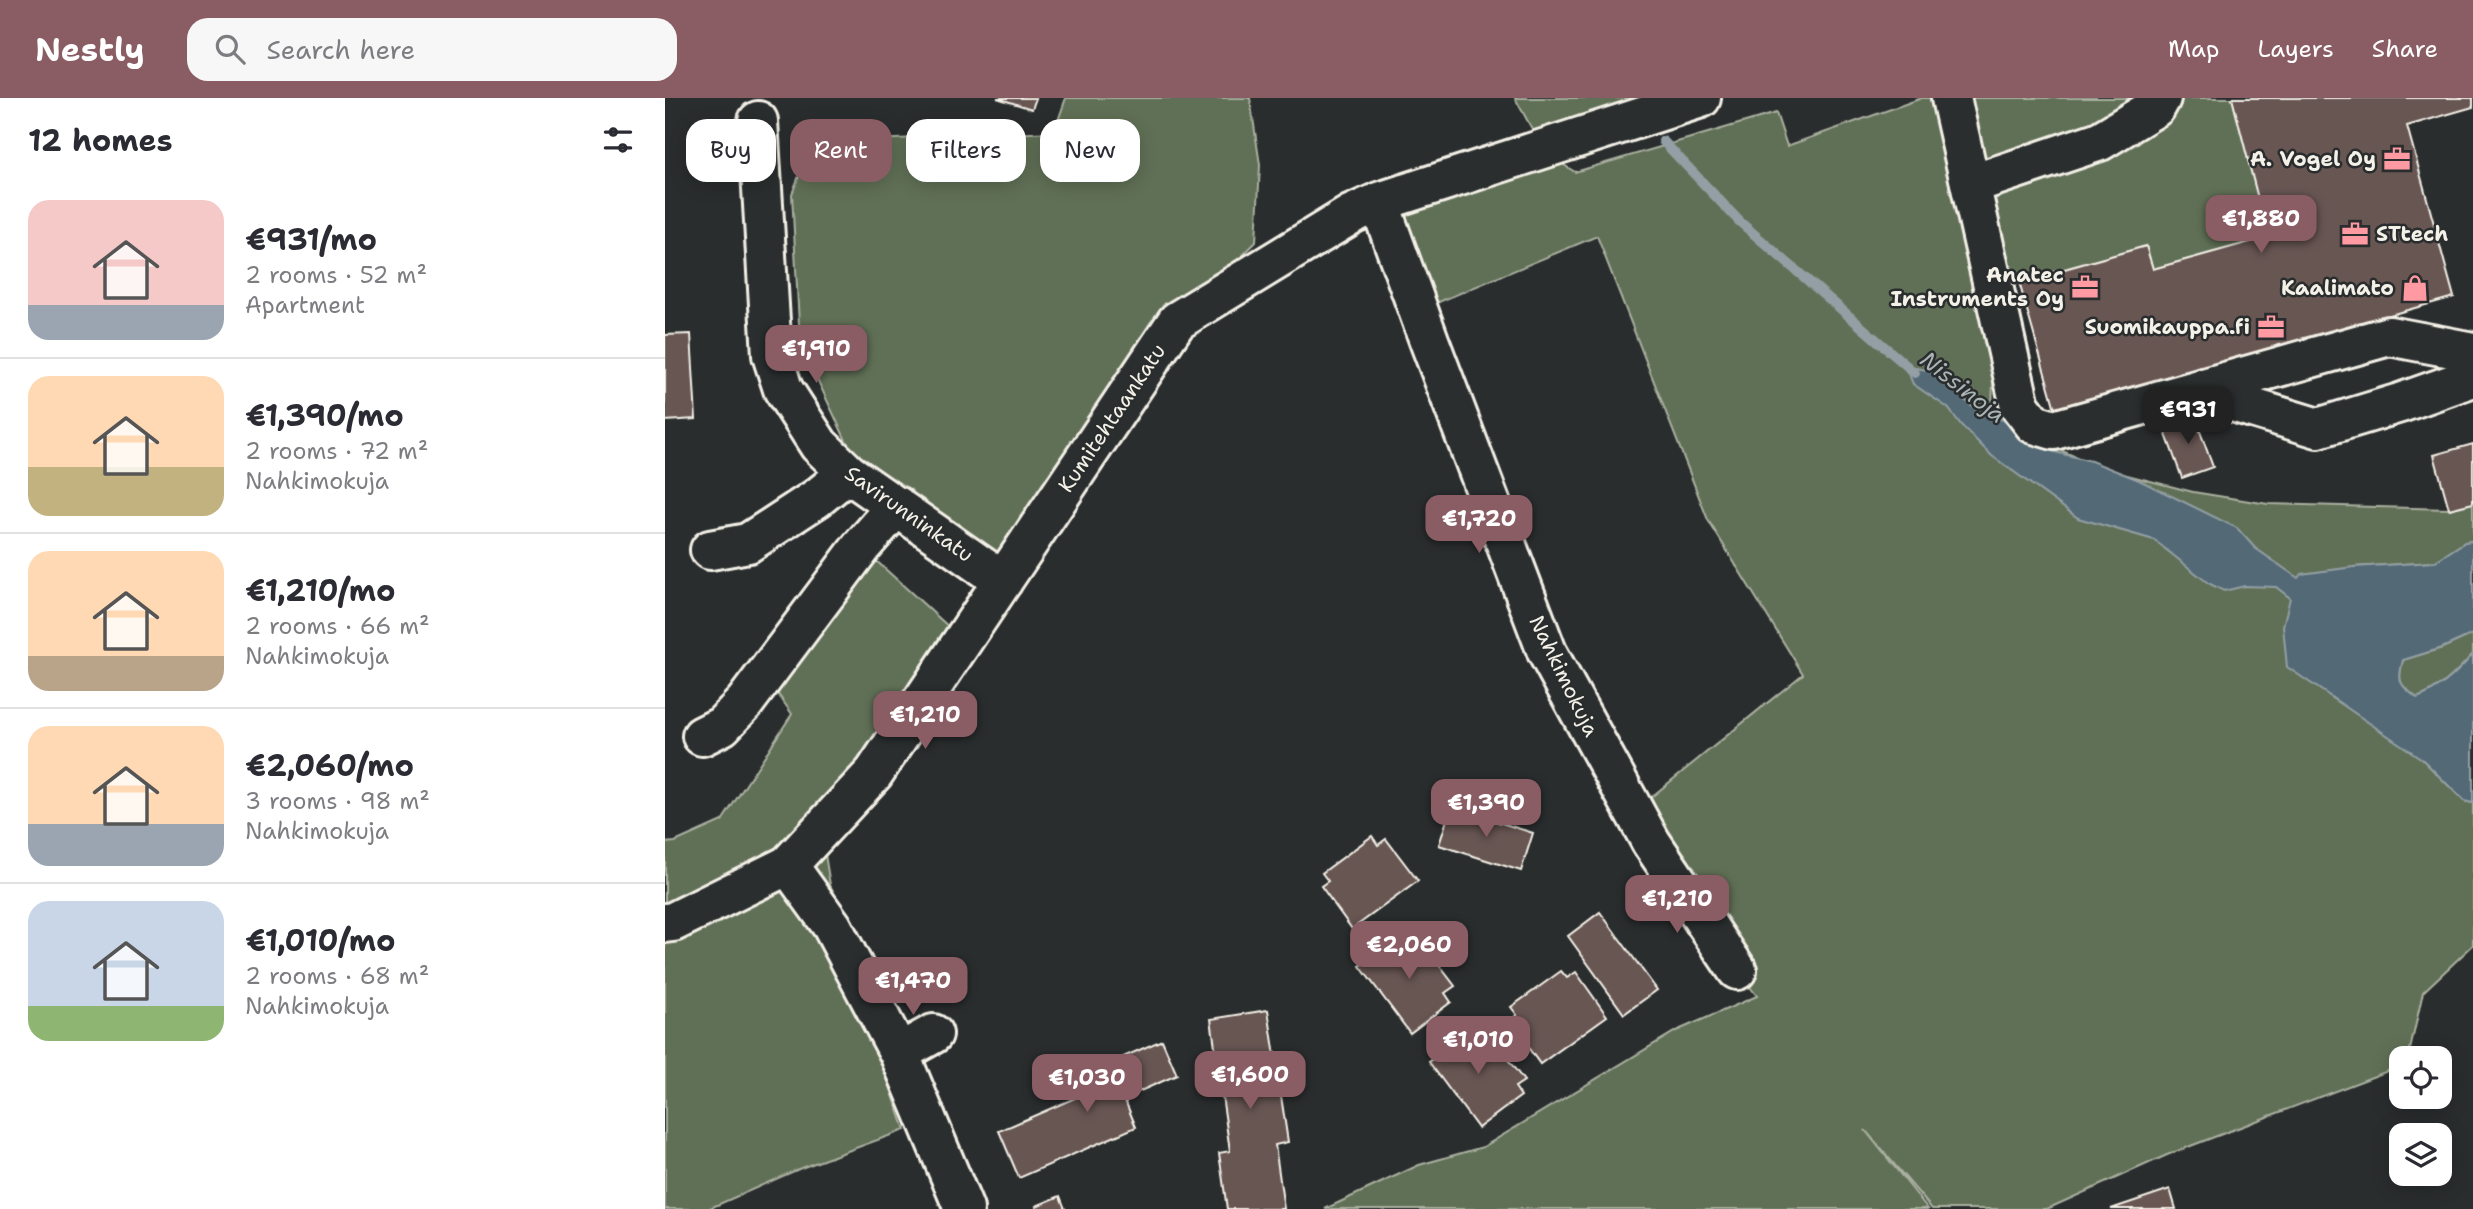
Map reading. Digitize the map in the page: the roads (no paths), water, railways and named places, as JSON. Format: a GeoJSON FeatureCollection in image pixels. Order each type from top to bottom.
{"type":"FeatureCollection","features":[{"type":"Feature","properties":{"kind":"street","name":"Kumitehtaankatu"},"geometry":{"type":"LineString","coordinates":[[665,923],[673,922],[788,865],[874,773],[1177,321],[1352,215],[1379,202],[1701,98]]}},
{"type":"Feature","properties":{"kind":"street"},"geometry":{"type":"LineString","coordinates":[[1951,98],[2020,406],[2035,424],[2054,430],[2389,336],[2473,352]]}},
{"type":"Feature","properties":{"kind":"street"},"geometry":{"type":"LineString","coordinates":[[1972,184],[2100,141],[2156,107],[2161,98]]}},
{"type":"Feature","properties":{"kind":"street","name":"Savirunninkatu"},"geometry":{"type":"LineString","coordinates":[[762,182],[772,355],[783,389],[819,444],[848,473],[1003,581]]}},
{"type":"Feature","properties":{"kind":"street","name":"Nahkimokuja"},"geometry":{"type":"LineString","coordinates":[[1379,202],[1547,652],[1651,842],[1737,970]]}},
{"type":"Feature","properties":{"kind":"street"},"geometry":{"type":"LineString","coordinates":[[2197,391],[2318,428],[2473,377]]}},
{"type":"Feature","properties":{"kind":"street"},"geometry":{"type":"LineString","coordinates":[[710,550],[748,542],[817,498],[848,473]]}},
{"type":"Feature","properties":{"kind":"street"},"geometry":{"type":"LineString","coordinates":[[702,736],[722,726],[745,702],[861,547],[897,506]]}},
{"type":"Feature","properties":{"kind":"street"},"geometry":{"type":"LineString","coordinates":[[788,865],[832,926],[899,1053],[964,1209]]}},
{"type":"Feature","properties":{"kind":"street"},"geometry":{"type":"LineString","coordinates":[[899,1053],[933,1034]]}},
{"type":"Feature","properties":{"kind":"water"},"geometry":{"type":"Polygon","coordinates":[[[1906,366],[1931,371],[1973,407],[2003,420],[2025,437],[2051,451],[2091,461],[2139,480],[2237,528],[2255,548],[2298,578],[2301,574],[2354,567],[2434,562],[2465,542],[2473,541],[2473,634],[2442,648],[2403,660],[2400,678],[2403,686],[2417,698],[2448,680],[2473,654],[2473,803],[2464,801],[2422,759],[2287,667],[2283,626],[2290,598],[2276,587],[2245,586],[2224,591],[2208,583],[2154,540],[2078,518],[1992,456],[1948,408],[1913,384],[1906,366]]]}},
{"type":"Feature","properties":{"kind":"waterway","name":"Nissinoja"},"geometry":{"type":"LineString","coordinates":[[1663,141],[1740,222],[1915,373]]}},
{"type":"Feature","properties":{"kind":"place","name":"A. Vogel Oy"},"geometry":{"type":"Point","coordinates":[2397,159]}},
{"type":"Feature","properties":{"kind":"place","name":"STtech"},"geometry":{"type":"Point","coordinates":[2355,234]}},
{"type":"Feature","properties":{"kind":"place","name":"Anatec Instruments Oy"},"geometry":{"type":"Point","coordinates":[2085,287]}},
{"type":"Feature","properties":{"kind":"place","name":"Kaalimato"},"geometry":{"type":"Point","coordinates":[2415,288]}},
{"type":"Feature","properties":{"kind":"place","name":"Suomikauppa.fi"},"geometry":{"type":"Point","coordinates":[2271,327]}}]}
